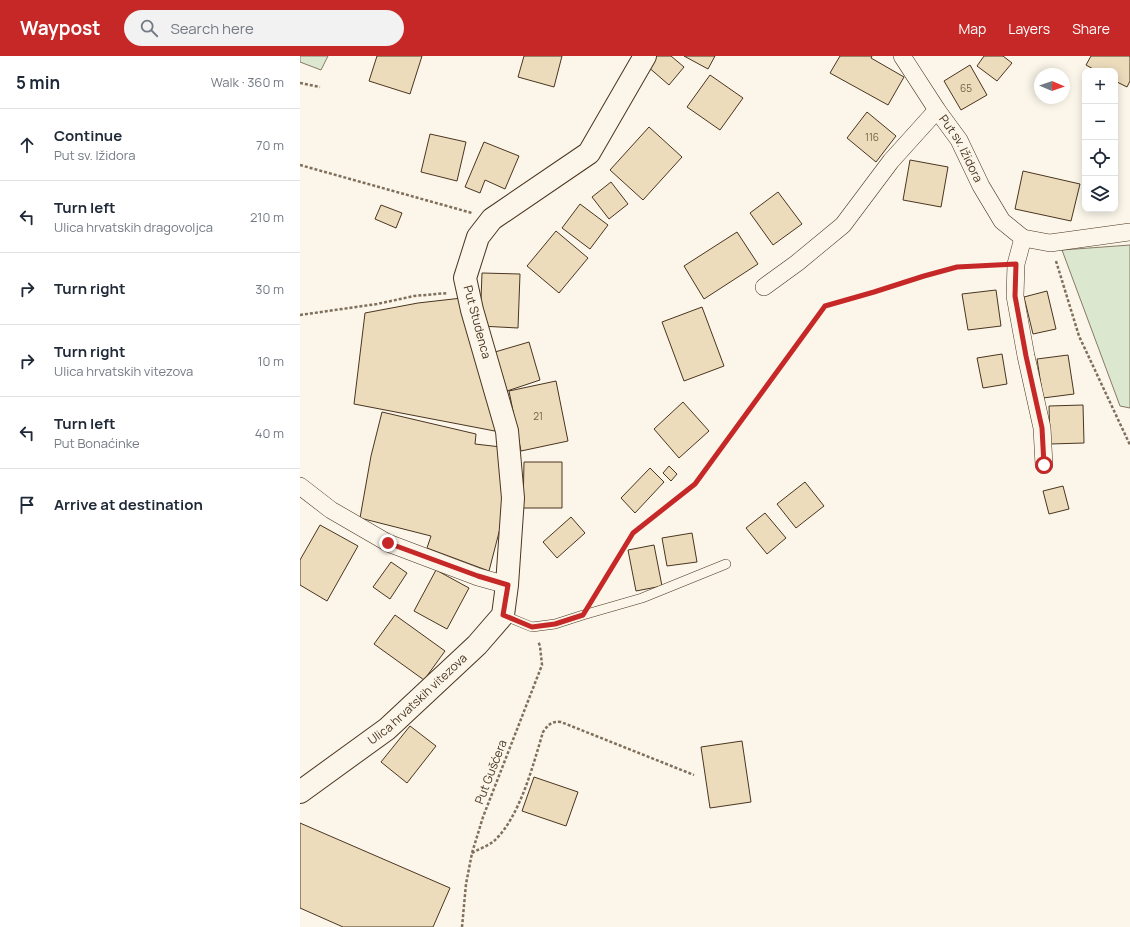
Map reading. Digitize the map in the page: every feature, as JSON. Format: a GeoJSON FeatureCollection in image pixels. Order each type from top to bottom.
{"type":"FeatureCollection","features":[{"type":"Feature","properties":{"kind":"street","name":"Put Studenca"},"geometry":{"type":"LineString","coordinates":[[508,585],[513,498],[508,431],[472,310],[465,278],[478,237],[492,219],[589,153],[645,56]]}},
{"type":"Feature","properties":{"kind":"street","name":"Put sv. Ižidora"},"geometry":{"type":"LineString","coordinates":[[902,56],[937,110],[959,140],[981,186],[1002,221],[1023,238],[1050,243],[1130,232]]}},
{"type":"Feature","properties":{"kind":"street"},"geometry":{"type":"LineString","coordinates":[[764,287],[797,263],[843,225],[891,161],[937,110]]}},
{"type":"Feature","properties":{"kind":"street"},"geometry":{"type":"LineString","coordinates":[[1023,238],[1016,264],[1015,296],[1026,356],[1042,428],[1044,465]]}},
{"type":"Feature","properties":{"kind":"street"},"geometry":{"type":"LineString","coordinates":[[300,486],[331,510],[388,543],[478,576],[508,585],[503,615]]}},
{"type":"Feature","properties":{"kind":"street","name":"Ulica hrvatskih vitezova"},"geometry":{"type":"LineString","coordinates":[[300,792],[387,729],[477,646],[503,615]]}},
{"type":"Feature","properties":{"kind":"lane"},"geometry":{"type":"LineString","coordinates":[[503,615],[532,627],[555,624],[642,598],[726,564]]}},
{"type":"Feature","properties":{"kind":"path"},"geometry":{"type":"LineString","coordinates":[[300,83],[320,87]]}},
{"type":"Feature","properties":{"kind":"path"},"geometry":{"type":"LineString","coordinates":[[300,165],[492,219]]}},
{"type":"Feature","properties":{"kind":"path"},"geometry":{"type":"LineString","coordinates":[[1050,243],[1079,336],[1130,445]]}},
{"type":"Feature","properties":{"kind":"path"},"geometry":{"type":"LineString","coordinates":[[583,615],[633,533],[695,484],[825,306],[957,267],[1016,264]]}},
{"type":"Feature","properties":{"kind":"path"},"geometry":{"type":"LineString","coordinates":[[300,315],[377,304],[414,296],[468,290]]}},
{"type":"Feature","properties":{"kind":"path","name":"Put Gušćera"},"geometry":{"type":"LineString","coordinates":[[462,927],[466,884],[472,853],[483,817],[542,666],[540,646],[532,627]]}},
{"type":"Feature","properties":{"kind":"path"},"geometry":{"type":"LineString","coordinates":[[472,853],[493,842],[506,826],[523,795],[543,732],[548,725],[554,721],[561,722],[694,775]]}},
{"type":"Feature","properties":{"kind":"green space"},"geometry":{"type":"Polygon","coordinates":[[[300,56],[328,56],[321,70],[300,62],[300,56]]]}},
{"type":"Feature","properties":{"kind":"green space"},"geometry":{"type":"Polygon","coordinates":[[[1130,245],[1130,408],[1120,406],[1062,250],[1130,245]]]}},
{"type":"Feature","properties":{"kind":"building"},"geometry":{"type":"Polygon","coordinates":[[[377,56],[422,56],[410,94],[369,81],[377,56]]]}},
{"type":"Feature","properties":{"kind":"building"},"geometry":{"type":"Polygon","coordinates":[[[524,56],[562,56],[554,87],[518,77],[524,56]]]}},
{"type":"Feature","properties":{"kind":"building"},"geometry":{"type":"Polygon","coordinates":[[[656,56],[671,56],[684,67],[669,85],[647,66],[656,56]]]}},
{"type":"Feature","properties":{"kind":"building"},"geometry":{"type":"Polygon","coordinates":[[[684,56],[715,56],[708,69],[684,56]]]}},
{"type":"Feature","properties":{"kind":"building"},"geometry":{"type":"Polygon","coordinates":[[[840,56],[872,56],[871,58],[904,77],[888,105],[830,73],[840,56]]]}},
{"type":"Feature","properties":{"kind":"building"},"geometry":{"type":"Polygon","coordinates":[[[984,56],[1003,56],[1012,63],[997,81],[977,66],[984,56]]]}},
{"type":"Feature","properties":{"kind":"building"},"geometry":{"type":"Polygon","coordinates":[[[1091,56],[1130,56],[1130,81],[1127,87],[1118,82],[1118,68],[1092,68],[1086,65],[1091,56]]]}},
{"type":"Feature","properties":{"kind":"building"},"geometry":{"type":"Polygon","coordinates":[[[970,65],[987,95],[961,110],[944,81],[970,65]]]}},
{"type":"Feature","properties":{"kind":"building"},"geometry":{"type":"Polygon","coordinates":[[[710,75],[743,98],[720,130],[687,107],[710,75]]]}},
{"type":"Feature","properties":{"kind":"building"},"geometry":{"type":"Polygon","coordinates":[[[867,112],[896,136],[876,162],[847,138],[867,112]]]}},
{"type":"Feature","properties":{"kind":"building"},"geometry":{"type":"Polygon","coordinates":[[[649,127],[682,157],[643,200],[610,170],[649,127]]]}},
{"type":"Feature","properties":{"kind":"building"},"geometry":{"type":"Polygon","coordinates":[[[430,134],[466,142],[457,181],[421,172],[430,134]]]}},
{"type":"Feature","properties":{"kind":"building"},"geometry":{"type":"Polygon","coordinates":[[[484,142],[519,156],[505,189],[485,180],[480,193],[465,187],[484,142]]]}},
{"type":"Feature","properties":{"kind":"building"},"geometry":{"type":"Polygon","coordinates":[[[910,160],[948,167],[941,207],[903,200],[910,160]]]}},
{"type":"Feature","properties":{"kind":"building"},"geometry":{"type":"Polygon","coordinates":[[[1023,171],[1080,184],[1071,221],[1015,209],[1023,171]]]}},
{"type":"Feature","properties":{"kind":"building"},"geometry":{"type":"Polygon","coordinates":[[[611,182],[628,204],[609,219],[592,197],[611,182]]]}},
{"type":"Feature","properties":{"kind":"building"},"geometry":{"type":"Polygon","coordinates":[[[778,192],[802,224],[773,245],[750,213],[778,192]]]}},
{"type":"Feature","properties":{"kind":"building"},"geometry":{"type":"Polygon","coordinates":[[[580,204],[608,225],[590,249],[562,228],[580,204]]]}},
{"type":"Feature","properties":{"kind":"building"},"geometry":{"type":"Polygon","coordinates":[[[381,205],[402,213],[396,228],[375,219],[381,205]]]}},
{"type":"Feature","properties":{"kind":"building"},"geometry":{"type":"Polygon","coordinates":[[[556,231],[588,258],[559,293],[527,266],[556,231]]]}},
{"type":"Feature","properties":{"kind":"building"},"geometry":{"type":"Polygon","coordinates":[[[737,232],[758,264],[704,299],[684,266],[737,232]]]}},
{"type":"Feature","properties":{"kind":"building"},"geometry":{"type":"Polygon","coordinates":[[[482,273],[520,274],[518,328],[480,326],[482,273]]]}},
{"type":"Feature","properties":{"kind":"building"},"geometry":{"type":"Polygon","coordinates":[[[996,290],[1001,326],[968,330],[962,294],[996,290]]]}},
{"type":"Feature","properties":{"kind":"building"},"geometry":{"type":"Polygon","coordinates":[[[1047,291],[1056,329],[1033,334],[1024,297],[1047,291]]]}},
{"type":"Feature","properties":{"kind":"building"},"geometry":{"type":"Polygon","coordinates":[[[462,298],[500,432],[354,404],[365,313],[418,303],[462,298]]]}},
{"type":"Feature","properties":{"kind":"building"},"geometry":{"type":"Polygon","coordinates":[[[702,307],[724,366],[684,381],[662,322],[702,307]]]}},
{"type":"Feature","properties":{"kind":"building"},"geometry":{"type":"Polygon","coordinates":[[[529,342],[540,380],[507,391],[495,352],[529,342]]]}},
{"type":"Feature","properties":{"kind":"building"},"geometry":{"type":"Polygon","coordinates":[[[1002,354],[1007,384],[983,388],[977,358],[1002,354]]]}},
{"type":"Feature","properties":{"kind":"building"},"geometry":{"type":"Polygon","coordinates":[[[1068,355],[1074,394],[1043,398],[1037,359],[1068,355]]]}},
{"type":"Feature","properties":{"kind":"building"},"geometry":{"type":"Polygon","coordinates":[[[556,381],[568,441],[521,451],[509,391],[556,381]]]}},
{"type":"Feature","properties":{"kind":"building"},"geometry":{"type":"Polygon","coordinates":[[[683,402],[709,431],[679,458],[654,429],[683,402]]]}},
{"type":"Feature","properties":{"kind":"building"},"geometry":{"type":"Polygon","coordinates":[[[1083,405],[1084,443],[1050,444],[1049,406],[1083,405]]]}},
{"type":"Feature","properties":{"kind":"building"},"geometry":{"type":"Polygon","coordinates":[[[382,412],[476,434],[475,444],[501,447],[504,513],[489,571],[427,548],[431,536],[360,518],[371,456],[382,412]]]}},
{"type":"Feature","properties":{"kind":"building"},"geometry":{"type":"Polygon","coordinates":[[[524,462],[562,462],[562,508],[523,508],[524,462]]]}},
{"type":"Feature","properties":{"kind":"building"},"geometry":{"type":"Polygon","coordinates":[[[669,466],[677,474],[671,481],[663,473],[669,466]]]}},
{"type":"Feature","properties":{"kind":"building"},"geometry":{"type":"Polygon","coordinates":[[[650,468],[664,482],[635,513],[621,498],[650,468]]]}},
{"type":"Feature","properties":{"kind":"building"},"geometry":{"type":"Polygon","coordinates":[[[805,482],[824,506],[796,528],[777,504],[805,482]]]}},
{"type":"Feature","properties":{"kind":"building"},"geometry":{"type":"Polygon","coordinates":[[[1063,486],[1069,509],[1049,514],[1043,491],[1063,486]]]}},
{"type":"Feature","properties":{"kind":"building"},"geometry":{"type":"Polygon","coordinates":[[[765,513],[786,538],[767,554],[746,528],[765,513]]]}},
{"type":"Feature","properties":{"kind":"building"},"geometry":{"type":"Polygon","coordinates":[[[571,517],[585,533],[557,558],[543,542],[571,517]]]}},
{"type":"Feature","properties":{"kind":"building"},"geometry":{"type":"Polygon","coordinates":[[[320,525],[358,546],[327,601],[300,585],[300,560],[320,525]]]}},
{"type":"Feature","properties":{"kind":"building"},"geometry":{"type":"Polygon","coordinates":[[[692,533],[697,562],[667,566],[662,538],[692,533]]]}},
{"type":"Feature","properties":{"kind":"building"},"geometry":{"type":"Polygon","coordinates":[[[654,545],[662,586],[636,591],[628,550],[654,545]]]}},
{"type":"Feature","properties":{"kind":"building"},"geometry":{"type":"Polygon","coordinates":[[[391,562],[407,573],[390,599],[373,587],[391,562]]]}},
{"type":"Feature","properties":{"kind":"building"},"geometry":{"type":"Polygon","coordinates":[[[436,570],[469,588],[447,629],[414,611],[436,570]]]}},
{"type":"Feature","properties":{"kind":"building"},"geometry":{"type":"Polygon","coordinates":[[[395,615],[445,651],[424,680],[374,644],[395,615]]]}},
{"type":"Feature","properties":{"kind":"building"},"geometry":{"type":"Polygon","coordinates":[[[410,726],[436,746],[407,783],[381,762],[410,726]]]}},
{"type":"Feature","properties":{"kind":"building"},"geometry":{"type":"Polygon","coordinates":[[[742,741],[751,802],[710,808],[701,747],[742,741]]]}},
{"type":"Feature","properties":{"kind":"building"},"geometry":{"type":"Polygon","coordinates":[[[534,777],[578,792],[566,826],[522,811],[534,777]]]}},
{"type":"Feature","properties":{"kind":"building"},"geometry":{"type":"Polygon","coordinates":[[[300,823],[450,888],[433,927],[343,927],[300,908],[300,823]]]}},
{"type":"Feature","properties":{"kind":"route"},"geometry":{"type":"LineString","coordinates":[[388,543],[478,576],[508,585],[503,615],[532,627],[555,624],[583,615],[633,533],[695,484],[757,397],[825,306],[957,267],[1016,264],[1015,296],[1026,356],[1042,428],[1044,465]]}}]}
